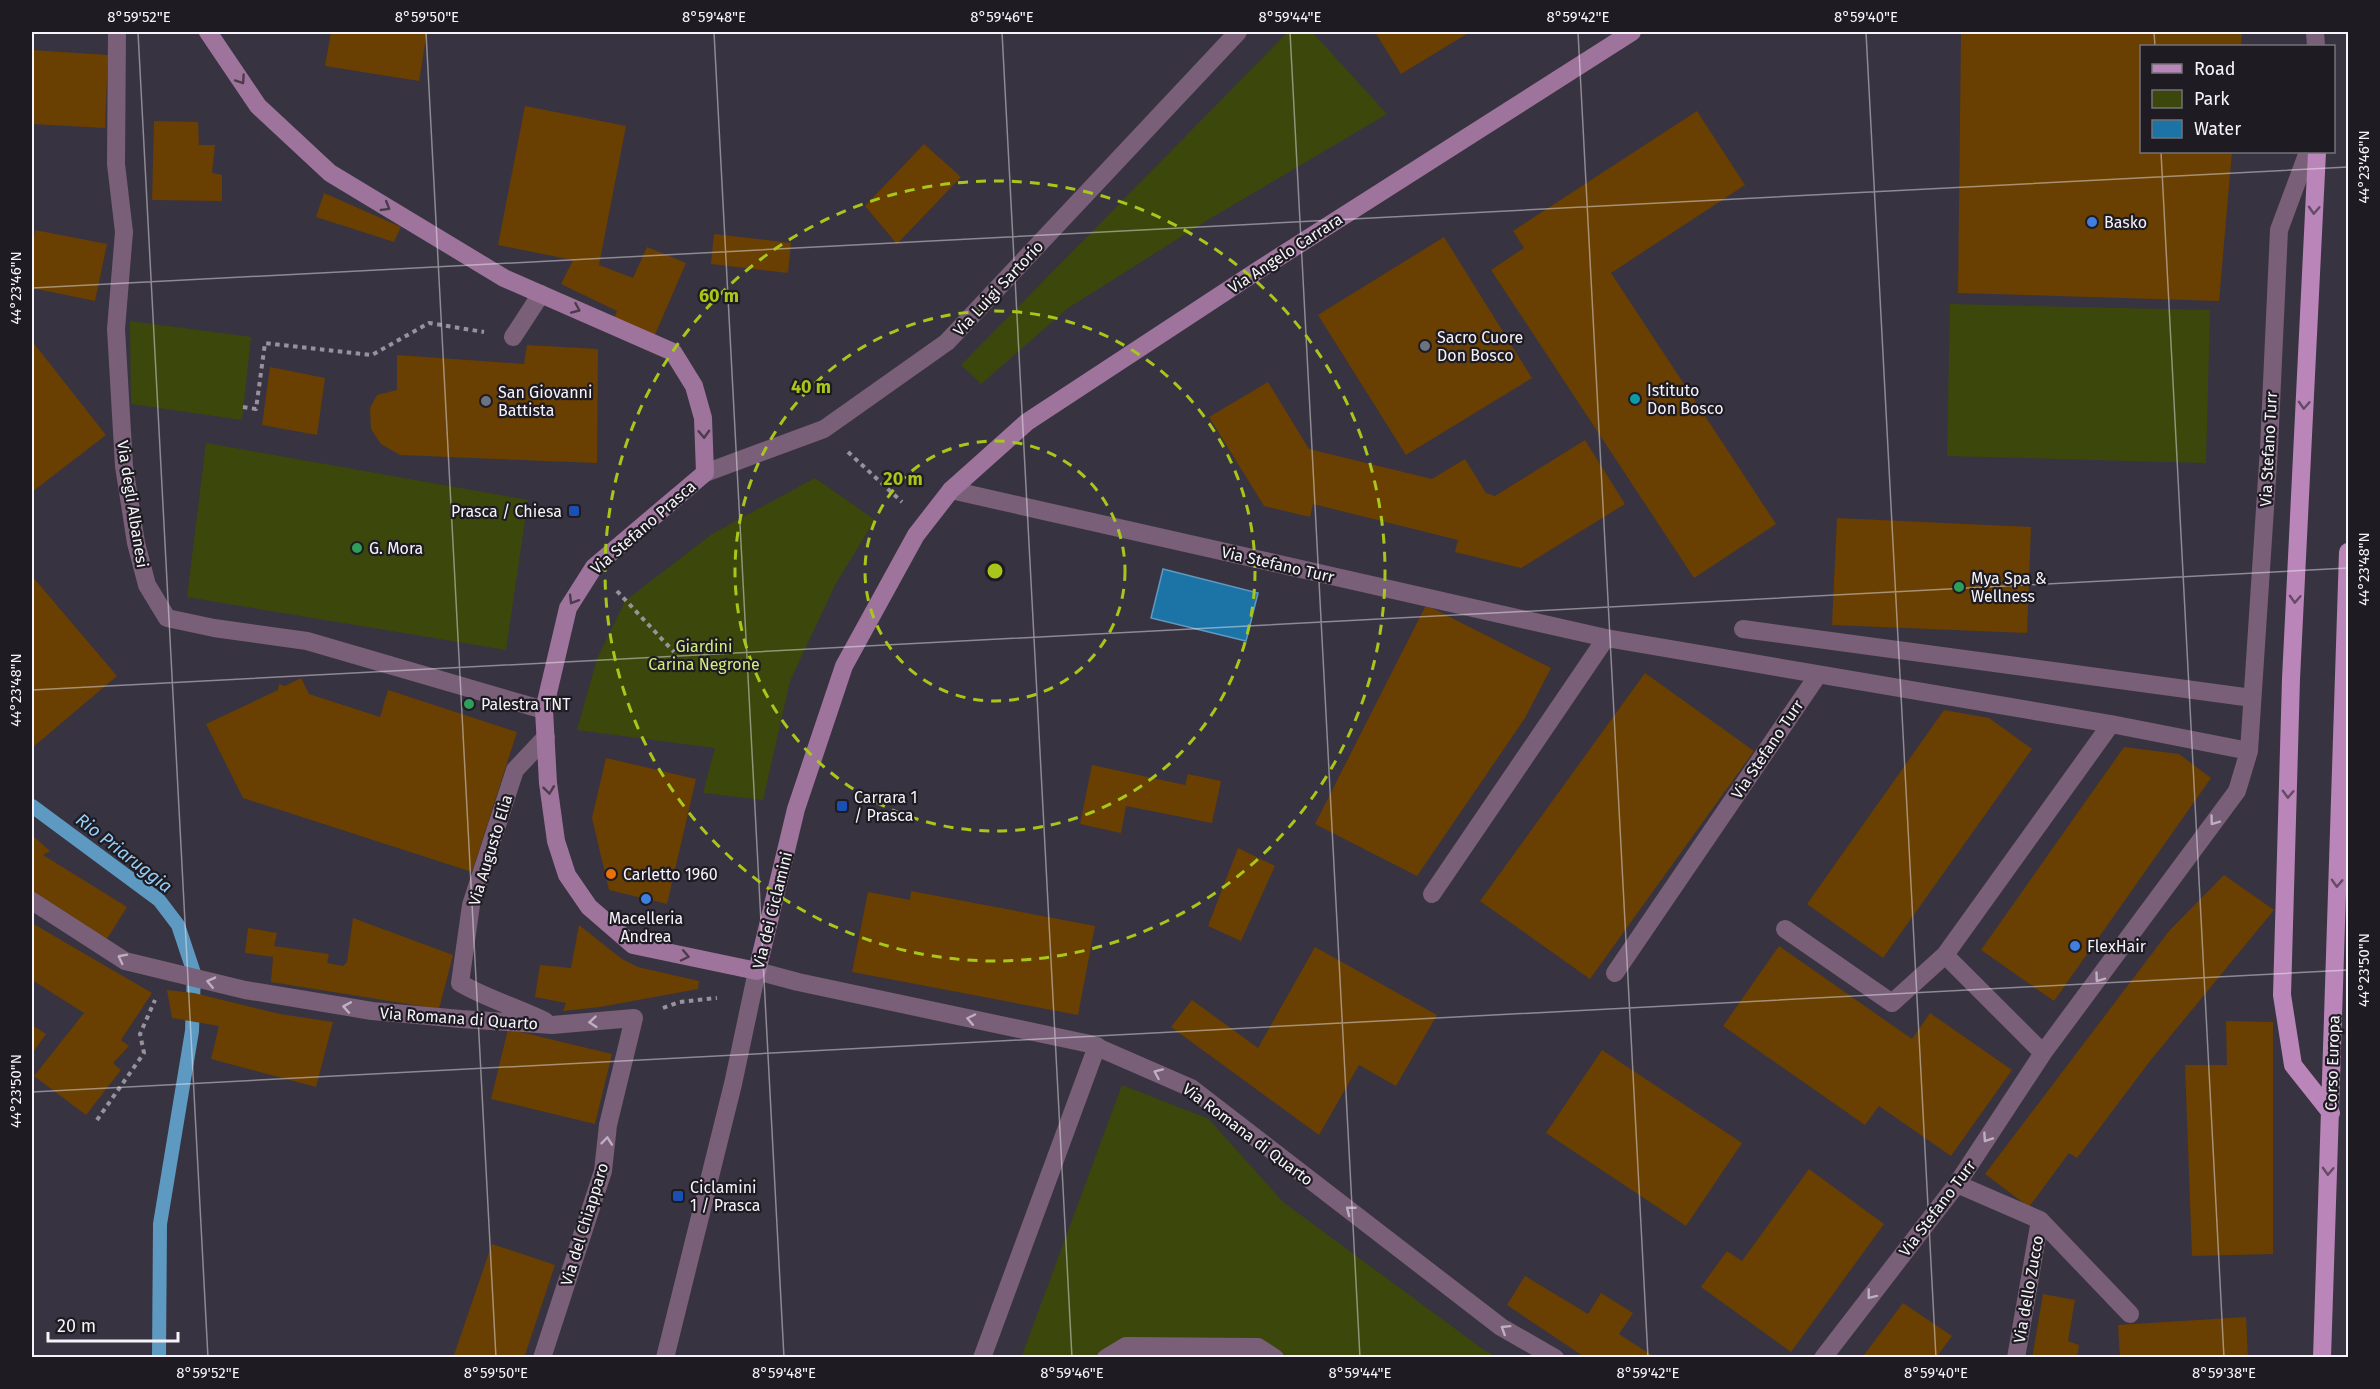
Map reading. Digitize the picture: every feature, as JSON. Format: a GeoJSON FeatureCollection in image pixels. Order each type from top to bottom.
{"type":"FeatureCollection","features":[{"type":"Feature","properties":{"kind":"main road"},"geometry":{"type":"LineString","coordinates":[[2317,153],[2292,668],[2283,995],[2293,1065],[2331,1113]]}},
{"type":"Feature","properties":{"kind":"main road","name":"Corso Europa"},"geometry":{"type":"LineString","coordinates":[[2322,1358],[2349,552]]}},
{"type":"Feature","properties":{"kind":"street","name":"Via degli Albanesi"},"geometry":{"type":"LineString","coordinates":[[117,32],[116,164],[124,232],[116,329],[124,465],[136,543],[147,585],[167,618],[214,628],[307,641],[544,710]]}},
{"type":"Feature","properties":{"kind":"street","name":"Via Stefano Prasca"},"geometry":{"type":"LineString","coordinates":[[208,32],[258,106],[330,173],[504,278],[673,352],[694,386],[703,418],[705,473],[594,567],[568,608],[544,710],[548,783],[556,841],[567,875],[589,907],[633,945],[757,971]]}},
{"type":"Feature","properties":{"kind":"street","name":"Via Luigi Sartorio"},"geometry":{"type":"LineString","coordinates":[[705,473],[824,429],[947,342],[1238,32]]}},
{"type":"Feature","properties":{"kind":"street","name":"Via Angelo Carrara"},"geometry":{"type":"LineString","coordinates":[[951,490],[1027,422],[1306,239],[1632,32]]}},
{"type":"Feature","properties":{"kind":"street","name":"Via Stefano Turr"},"geometry":{"type":"LineString","coordinates":[[1822,1358],[1956,1184],[2043,1053],[2236,792],[2249,751],[2269,448],[2279,230],[2308,153]]}},
{"type":"Feature","properties":{"kind":"street"},"geometry":{"type":"LineString","coordinates":[[513,338],[541,294]]}},
{"type":"Feature","properties":{"kind":"street","name":"Via dei Ciclamini"},"geometry":{"type":"LineString","coordinates":[[665,1358],[733,1084],[750,999],[796,809],[844,666],[916,535],[951,490]]}},
{"type":"Feature","properties":{"kind":"street","name":"Via Stefano Turr"},"geometry":{"type":"LineString","coordinates":[[951,490],[1606,638],[2111,724],[2249,751]]}},
{"type":"Feature","properties":{"kind":"street"},"geometry":{"type":"LineString","coordinates":[[1743,629],[2252,698]]}},
{"type":"Feature","properties":{"kind":"street"},"geometry":{"type":"LineString","coordinates":[[1432,894],[1606,638]]}},
{"type":"Feature","properties":{"kind":"street","name":"Via Stefano Turr"},"geometry":{"type":"LineString","coordinates":[[1615,973],[1818,675]]}},
{"type":"Feature","properties":{"kind":"street"},"geometry":{"type":"LineString","coordinates":[[1785,929],[1892,1003],[1945,955],[2111,724]]}},
{"type":"Feature","properties":{"kind":"street","name":"Via Augusto Elia"},"geometry":{"type":"LineString","coordinates":[[546,737],[515,770],[471,905],[460,983],[552,1025]]}},
{"type":"Feature","properties":{"kind":"street","name":"Via Romana di Quarto"},"geometry":{"type":"LineString","coordinates":[[32,901],[125,961],[245,990],[372,1011],[552,1025],[634,1018]]}},
{"type":"Feature","properties":{"kind":"street"},"geometry":{"type":"LineString","coordinates":[[1945,955],[2043,1053]]}},
{"type":"Feature","properties":{"kind":"street","name":"Via Romana di Quarto"},"geometry":{"type":"LineString","coordinates":[[757,971],[798,982],[1097,1046],[1191,1088],[1501,1327],[1556,1358]]}},
{"type":"Feature","properties":{"kind":"street","name":"Via del Chiapparo"},"geometry":{"type":"LineString","coordinates":[[542,1358],[603,1171],[608,1125],[634,1018]]}},
{"type":"Feature","properties":{"kind":"street"},"geometry":{"type":"LineString","coordinates":[[982,1358],[1097,1046]]}},
{"type":"Feature","properties":{"kind":"street","name":"Via dello Zucco"},"geometry":{"type":"LineString","coordinates":[[1956,1184],[2040,1220],[2130,1314]]}},
{"type":"Feature","properties":{"kind":"street","name":"Via dello Zucco"},"geometry":{"type":"LineString","coordinates":[[2016,1358],[2040,1220]]}},
{"type":"Feature","properties":{"kind":"street"},"geometry":{"type":"LineString","coordinates":[[1106,1358],[1126,1346],[1258,1347],[1275,1358]]}},
{"type":"Feature","properties":{"kind":"path"},"geometry":{"type":"LineString","coordinates":[[243,407],[256,410],[265,343],[372,355],[429,323],[513,338]]}},
{"type":"Feature","properties":{"kind":"path"},"geometry":{"type":"LineString","coordinates":[[824,429],[925,523]]}},
{"type":"Feature","properties":{"kind":"path"},"geometry":{"type":"LineString","coordinates":[[594,567],[674,652]]}},
{"type":"Feature","properties":{"kind":"path"},"geometry":{"type":"LineString","coordinates":[[97,1120],[144,1053],[140,1034],[173,973]]}},
{"type":"Feature","properties":{"kind":"path"},"geometry":{"type":"LineString","coordinates":[[634,1018],[678,1002],[707,998],[750,999]]}},
{"type":"Feature","properties":{"kind":"green space"},"geometry":{"type":"Polygon","coordinates":[[[1288,32],[1312,32],[1387,114],[1211,218],[1068,308],[981,384],[961,365],[1288,32]]]}},
{"type":"Feature","properties":{"kind":"green space"},"geometry":{"type":"Polygon","coordinates":[[[1950,304],[2210,310],[2206,463],[1947,456],[1950,304]]]}},
{"type":"Feature","properties":{"kind":"green space"},"geometry":{"type":"Polygon","coordinates":[[[130,321],[251,337],[242,420],[131,404],[130,321]]]}},
{"type":"Feature","properties":{"kind":"green space","name":"G. Mora"},"geometry":{"type":"Polygon","coordinates":[[[206,443],[528,500],[506,650],[187,597],[206,443]]]}},
{"type":"Feature","properties":{"kind":"green space","name":"Giardini Carina Negrone"},"geometry":{"type":"Polygon","coordinates":[[[815,478],[875,520],[836,583],[790,681],[763,800],[703,793],[715,748],[577,730],[597,659],[625,601],[712,534],[815,478]]]}},
{"type":"Feature","properties":{"kind":"green space"},"geometry":{"type":"Polygon","coordinates":[[[1122,1085],[1209,1119],[1283,1202],[1484,1350],[1497,1357],[1021,1358],[1122,1085]]]}},
{"type":"Feature","properties":{"kind":"water"},"geometry":{"type":"Polygon","coordinates":[[[1163,569],[1258,593],[1246,641],[1151,618],[1163,569]]]}},
{"type":"Feature","properties":{"kind":"building"},"geometry":{"type":"Polygon","coordinates":[[[331,32],[427,32],[419,81],[325,66],[331,32]]]}},
{"type":"Feature","properties":{"kind":"building"},"geometry":{"type":"Polygon","coordinates":[[[1375,32],[1470,32],[1401,74],[1375,32]]]}},
{"type":"Feature","properties":{"kind":"building","name":"Basko"},"geometry":{"type":"Polygon","coordinates":[[[1961,32],[2242,32],[2241,45],[2140,45],[2140,153],[2232,153],[2219,301],[1958,293],[1961,32]]]}},
{"type":"Feature","properties":{"kind":"building"},"geometry":{"type":"Polygon","coordinates":[[[32,50],[108,55],[105,128],[32,124],[32,50]]]}},
{"type":"Feature","properties":{"kind":"building"},"geometry":{"type":"Polygon","coordinates":[[[525,106],[626,126],[599,265],[633,278],[647,247],[686,263],[654,337],[614,318],[617,311],[561,284],[573,260],[498,245],[525,106]]]}},
{"type":"Feature","properties":{"kind":"building","name":"Istituto Don Bosco"},"geometry":{"type":"Polygon","coordinates":[[[1697,111],[1745,185],[1611,273],[1776,524],[1694,578],[1491,270],[1524,248],[1513,231],[1697,111]]]}},
{"type":"Feature","properties":{"kind":"building"},"geometry":{"type":"Polygon","coordinates":[[[154,121],[198,122],[199,145],[215,145],[212,173],[222,175],[222,201],[152,200],[154,121]]]}},
{"type":"Feature","properties":{"kind":"building"},"geometry":{"type":"Polygon","coordinates":[[[924,144],[961,177],[897,244],[865,206],[924,144]]]}},
{"type":"Feature","properties":{"kind":"building"},"geometry":{"type":"Polygon","coordinates":[[[324,193],[401,227],[394,242],[316,217],[324,193]]]}},
{"type":"Feature","properties":{"kind":"building"},"geometry":{"type":"Polygon","coordinates":[[[35,230],[107,244],[95,301],[32,288],[32,251],[35,230]]]}},
{"type":"Feature","properties":{"kind":"building"},"geometry":{"type":"Polygon","coordinates":[[[714,234],[791,243],[788,273],[711,264],[714,234]]]}},
{"type":"Feature","properties":{"kind":"building","name":"Sacro Cuore Don Bosco"},"geometry":{"type":"Polygon","coordinates":[[[1444,237],[1532,378],[1406,455],[1318,315],[1444,237]]]}},
{"type":"Feature","properties":{"kind":"building"},"geometry":{"type":"Polygon","coordinates":[[[32,341],[106,435],[32,492],[32,341]]]}},
{"type":"Feature","properties":{"kind":"building","name":"San Giovanni Battista"},"geometry":{"type":"Polygon","coordinates":[[[527,345],[598,349],[597,463],[400,455],[381,444],[371,429],[370,408],[377,395],[397,390],[397,355],[524,364],[527,345]]]}},
{"type":"Feature","properties":{"kind":"building"},"geometry":{"type":"Polygon","coordinates":[[[270,367],[325,378],[317,435],[262,425],[270,367]]]}},
{"type":"Feature","properties":{"kind":"building"},"geometry":{"type":"Polygon","coordinates":[[[1268,382],[1309,449],[1432,479],[1465,459],[1486,493],[1495,496],[1585,440],[1625,504],[1521,568],[1455,552],[1458,540],[1313,504],[1310,517],[1264,506],[1209,417],[1268,382]]]}},
{"type":"Feature","properties":{"kind":"building"},"geometry":{"type":"Polygon","coordinates":[[[1837,518],[2031,527],[2027,633],[1832,625],[1837,518]]]}},
{"type":"Feature","properties":{"kind":"building"},"geometry":{"type":"Polygon","coordinates":[[[32,576],[117,676],[32,748],[32,576]]]}},
{"type":"Feature","properties":{"kind":"building"},"geometry":{"type":"Polygon","coordinates":[[[1426,605],[1551,668],[1525,718],[1417,876],[1315,824],[1426,605]]]}},
{"type":"Feature","properties":{"kind":"building"},"geometry":{"type":"Polygon","coordinates":[[[1645,673],[1754,751],[1590,979],[1480,901],[1645,673]]]}},
{"type":"Feature","properties":{"kind":"building"},"geometry":{"type":"Polygon","coordinates":[[[301,678],[309,694],[380,717],[388,690],[517,732],[472,872],[243,798],[206,724],[278,690],[279,684],[285,686],[301,678]]]}},
{"type":"Feature","properties":{"kind":"building"},"geometry":{"type":"Polygon","coordinates":[[[1944,710],[1989,718],[2032,749],[1883,958],[1807,904],[1944,710]]]}},
{"type":"Feature","properties":{"kind":"building"},"geometry":{"type":"Polygon","coordinates":[[[2124,747],[2179,754],[2211,778],[2054,1001],[1981,950],[2124,747]]]}},
{"type":"Feature","properties":{"kind":"building"},"geometry":{"type":"Polygon","coordinates":[[[606,758],[696,779],[667,904],[609,890],[592,818],[606,758]]]}},
{"type":"Feature","properties":{"kind":"building"},"geometry":{"type":"Polygon","coordinates":[[[1092,765],[1185,785],[1188,774],[1221,781],[1212,823],[1126,806],[1121,833],[1080,824],[1092,765]]]}},
{"type":"Feature","properties":{"kind":"building"},"geometry":{"type":"Polygon","coordinates":[[[32,835],[50,851],[43,855],[127,907],[107,939],[32,892],[32,835]]]}},
{"type":"Feature","properties":{"kind":"building"},"geometry":{"type":"Polygon","coordinates":[[[1238,848],[1275,866],[1241,941],[1208,926],[1238,848]]]}},
{"type":"Feature","properties":{"kind":"building"},"geometry":{"type":"Polygon","coordinates":[[[2224,875],[2274,910],[2150,1061],[2077,1158],[2069,1153],[2029,1207],[1985,1174],[2169,931],[2224,875]]]}},
{"type":"Feature","properties":{"kind":"building"},"geometry":{"type":"Polygon","coordinates":[[[911,891],[1095,926],[1078,1015],[852,972],[868,892],[910,900],[911,891]]]}},
{"type":"Feature","properties":{"kind":"building"},"geometry":{"type":"Polygon","coordinates":[[[353,918],[453,955],[439,1009],[271,982],[273,957],[245,953],[248,928],[277,933],[274,946],[329,954],[327,963],[343,966],[347,962],[353,918]]]}},
{"type":"Feature","properties":{"kind":"building"},"geometry":{"type":"Polygon","coordinates":[[[32,923],[152,993],[121,1040],[129,1046],[113,1063],[121,1070],[86,1115],[34,1076],[84,1013],[32,980],[32,923]]]}},
{"type":"Feature","properties":{"kind":"building"},"geometry":{"type":"Polygon","coordinates":[[[579,925],[622,959],[638,967],[699,981],[698,989],[600,1007],[563,1011],[566,1003],[535,997],[540,965],[571,968],[579,925]]]}},
{"type":"Feature","properties":{"kind":"building"},"geometry":{"type":"Polygon","coordinates":[[[1779,946],[1912,1039],[1930,1013],[2012,1070],[1951,1156],[1879,1106],[1865,1125],[1723,1026],[1779,946]]]}},
{"type":"Feature","properties":{"kind":"building"},"geometry":{"type":"Polygon","coordinates":[[[1315,947],[1437,1015],[1396,1086],[1359,1065],[1319,1135],[1171,1027],[1192,1000],[1258,1048],[1315,947]]]}},
{"type":"Feature","properties":{"kind":"building"},"geometry":{"type":"Polygon","coordinates":[[[167,990],[194,993],[280,1014],[333,1022],[316,1087],[211,1059],[219,1026],[172,1018],[167,990]]]}},
{"type":"Feature","properties":{"kind":"building"},"geometry":{"type":"Polygon","coordinates":[[[2226,1021],[2273,1022],[2273,1254],[2192,1256],[2185,1065],[2227,1065],[2226,1021]]]}},
{"type":"Feature","properties":{"kind":"building"},"geometry":{"type":"Polygon","coordinates":[[[32,1025],[46,1034],[32,1054],[32,1025]]]}},
{"type":"Feature","properties":{"kind":"building"},"geometry":{"type":"Polygon","coordinates":[[[508,1029],[612,1054],[595,1124],[491,1099],[508,1029]]]}},
{"type":"Feature","properties":{"kind":"building"},"geometry":{"type":"Polygon","coordinates":[[[1602,1050],[1742,1143],[1686,1226],[1546,1133],[1602,1050]]]}},
{"type":"Feature","properties":{"kind":"building"},"geometry":{"type":"Polygon","coordinates":[[[1809,1169],[1884,1224],[1791,1352],[1701,1287],[1727,1251],[1742,1261],[1809,1169]]]}},
{"type":"Feature","properties":{"kind":"building"},"geometry":{"type":"Polygon","coordinates":[[[492,1244],[555,1265],[524,1358],[453,1358],[492,1244]]]}},
{"type":"Feature","properties":{"kind":"building"},"geometry":{"type":"Polygon","coordinates":[[[1525,1276],[1588,1314],[1601,1293],[1633,1313],[1619,1334],[1656,1358],[1586,1358],[1507,1305],[1525,1276]]]}},
{"type":"Feature","properties":{"kind":"building"},"geometry":{"type":"Polygon","coordinates":[[[2043,1294],[2075,1300],[2068,1341],[2079,1345],[2077,1358],[2032,1358],[2043,1294]]]}},
{"type":"Feature","properties":{"kind":"building"},"geometry":{"type":"Polygon","coordinates":[[[1903,1303],[1952,1336],[1936,1358],[1869,1358],[1864,1355],[1903,1303]]]}},
{"type":"Feature","properties":{"kind":"building"},"geometry":{"type":"Polygon","coordinates":[[[2246,1317],[2248,1358],[2120,1358],[2118,1325],[2246,1317]]]}},
{"type":"Feature","properties":{"kind":"waterway","name":"Rio Priaruggia"},"geometry":{"type":"LineString","coordinates":[[32,806],[159,900],[178,925],[194,973],[192,1031],[160,1224],[159,1358]]}},
{"type":"Feature","properties":{"kind":"place","name":"Basko"},"geometry":{"type":"Point","coordinates":[2092,222]}},
{"type":"Feature","properties":{"kind":"place","name":"Sacro Cuore Don Bosco"},"geometry":{"type":"Point","coordinates":[1425,346]}},
{"type":"Feature","properties":{"kind":"place","name":"Istituto Don Bosco"},"geometry":{"type":"Point","coordinates":[1635,399]}},
{"type":"Feature","properties":{"kind":"place","name":"San Giovanni Battista"},"geometry":{"type":"Point","coordinates":[486,401]}},
{"type":"Feature","properties":{"kind":"place","name":"Prasca / Chiesa"},"geometry":{"type":"Point","coordinates":[574,511]}},
{"type":"Feature","properties":{"kind":"place","name":"G. Mora"},"geometry":{"type":"Point","coordinates":[357,548]}},
{"type":"Feature","properties":{"kind":"place","name":"Mya Spa & Wellness"},"geometry":{"type":"Point","coordinates":[1959,587]}},
{"type":"Feature","properties":{"kind":"place","name":"Palestra TNT"},"geometry":{"type":"Point","coordinates":[469,704]}},
{"type":"Feature","properties":{"kind":"place","name":"Carrara 1 / Prasca"},"geometry":{"type":"Point","coordinates":[842,806]}},
{"type":"Feature","properties":{"kind":"place","name":"Carletto 1960"},"geometry":{"type":"Point","coordinates":[611,874]}},
{"type":"Feature","properties":{"kind":"place","name":"Macelleria Andrea"},"geometry":{"type":"Point","coordinates":[646,899]}},
{"type":"Feature","properties":{"kind":"place","name":"FlexHair"},"geometry":{"type":"Point","coordinates":[2075,946]}},
{"type":"Feature","properties":{"kind":"place","name":"Ciclamini 1 / Prasca"},"geometry":{"type":"Point","coordinates":[678,1196]}}]}
